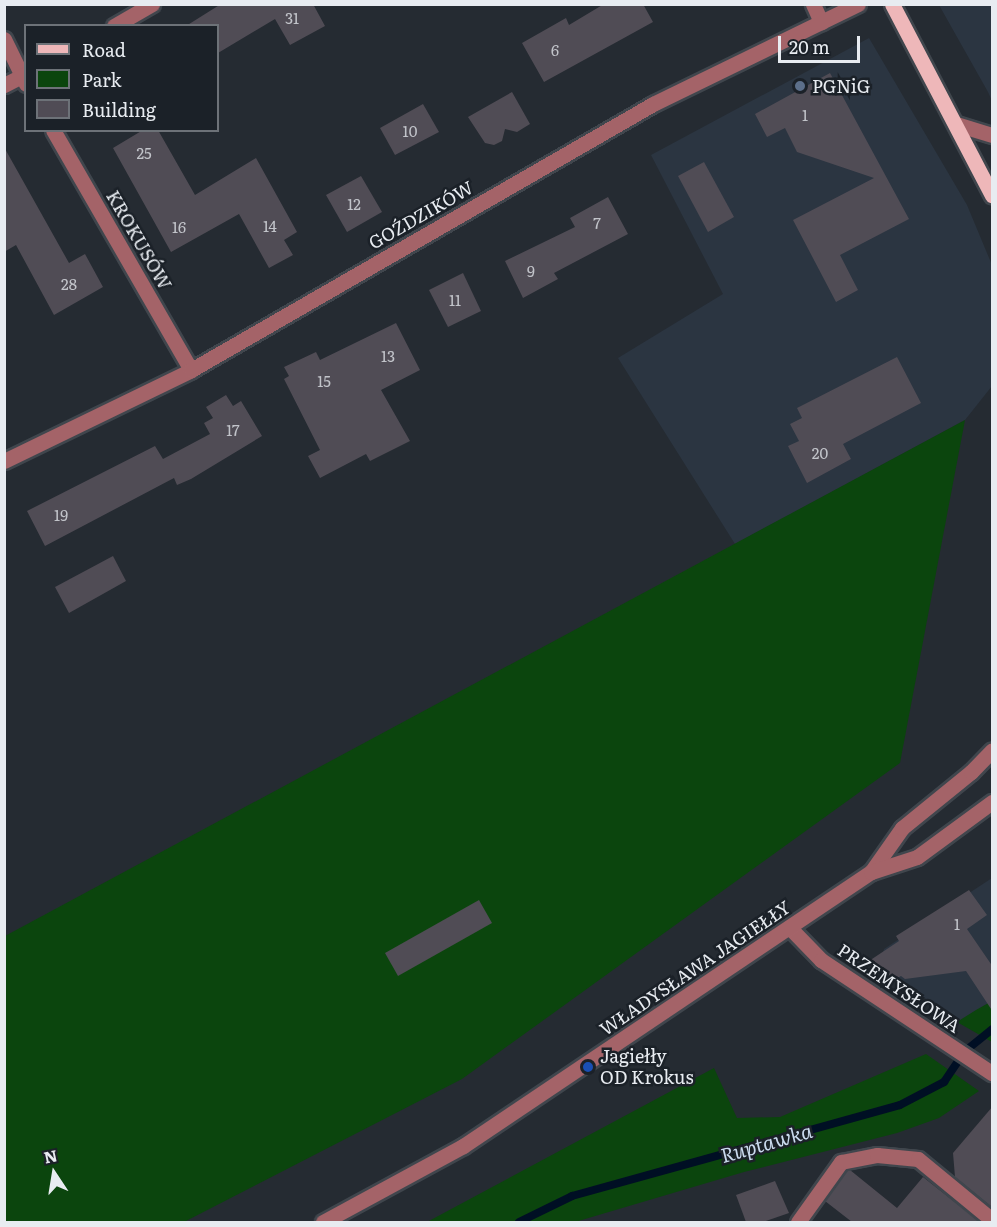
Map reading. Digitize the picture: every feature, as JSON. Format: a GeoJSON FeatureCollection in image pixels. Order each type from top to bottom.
{"type":"FeatureCollection","features":[{"type":"Feature","properties":{"kind":"main road"},"geometry":{"type":"LineString","coordinates":[[892,4],[993,195]]}},
{"type":"Feature","properties":{"kind":"street"},"geometry":{"type":"LineString","coordinates":[[117,24],[152,4]]}},
{"type":"Feature","properties":{"kind":"street"},"geometry":{"type":"LineString","coordinates":[[813,4],[821,22]]}},
{"type":"Feature","properties":{"kind":"street","name":"GOŹDZIKÓW"},"geometry":{"type":"LineString","coordinates":[[4,461],[191,370],[653,105],[858,4]]}},
{"type":"Feature","properties":{"kind":"street"},"geometry":{"type":"LineString","coordinates":[[4,39],[24,78],[4,85]]}},
{"type":"Feature","properties":{"kind":"street"},"geometry":{"type":"LineString","coordinates":[[956,124],[993,135]]}},
{"type":"Feature","properties":{"kind":"street","name":"KROKUSÓW"},"geometry":{"type":"LineString","coordinates":[[54,132],[191,370]]}},
{"type":"Feature","properties":{"kind":"street","name":"WŁADYSŁAWA JAGIEŁŁY"},"geometry":{"type":"LineString","coordinates":[[871,872],[902,828],[993,750]]}},
{"type":"Feature","properties":{"kind":"street","name":"WŁADYSŁAWA JAGIEŁŁY"},"geometry":{"type":"LineString","coordinates":[[323,1222],[463,1146],[871,872],[917,857],[993,802]]}},
{"type":"Feature","properties":{"kind":"street","name":"PRZEMYSŁOWA"},"geometry":{"type":"LineString","coordinates":[[790,928],[821,960],[986,1070]]}},
{"type":"Feature","properties":{"kind":"street"},"geometry":{"type":"LineString","coordinates":[[798,1222],[841,1162],[878,1155],[918,1159],[993,1220]]}},
{"type":"Feature","properties":{"kind":"shaded area"},"geometry":{"type":"Polygon","coordinates":[[[939,5],[992,5],[992,101],[988,92],[939,5]]]}},
{"type":"Feature","properties":{"kind":"shaded area"},"geometry":{"type":"Polygon","coordinates":[[[869,38],[967,205],[992,265],[992,386],[965,420],[735,544],[618,358],[723,294],[651,155],[869,38]]]}},
{"type":"Feature","properties":{"kind":"shaded area"},"geometry":{"type":"Polygon","coordinates":[[[992,878],[992,1001],[957,1022],[880,965],[884,949],[992,878]]]}},
{"type":"Feature","properties":{"kind":"green space"},"geometry":{"type":"Polygon","coordinates":[[[965,420],[900,763],[462,1079],[184,1222],[5,1222],[5,936],[965,420]]]}},
{"type":"Feature","properties":{"kind":"green space"},"geometry":{"type":"Polygon","coordinates":[[[992,1001],[992,1042],[957,1022],[992,1001]]]}},
{"type":"Feature","properties":{"kind":"green space"},"geometry":{"type":"Polygon","coordinates":[[[926,1054],[979,1091],[939,1118],[897,1133],[744,1172],[575,1222],[427,1222],[714,1068],[737,1118],[780,1117],[926,1054]]]}},
{"type":"Feature","properties":{"kind":"building"},"geometry":{"type":"Polygon","coordinates":[[[221,4],[313,4],[325,26],[290,45],[275,19],[219,52],[219,24],[189,24],[221,4]]]}},
{"type":"Feature","properties":{"kind":"building"},"geometry":{"type":"Polygon","coordinates":[[[604,4],[643,4],[653,22],[544,82],[522,43],[566,18],[569,25],[604,4]]]}},
{"type":"Feature","properties":{"kind":"building"},"geometry":{"type":"Polygon","coordinates":[[[830,73],[909,219],[840,255],[858,290],[836,302],[793,220],[874,178],[797,152],[785,128],[767,137],[755,114],[830,73]]]}},
{"type":"Feature","properties":{"kind":"building"},"geometry":{"type":"Polygon","coordinates":[[[512,92],[530,124],[517,132],[505,129],[502,141],[494,145],[485,143],[468,117],[512,92]]]}},
{"type":"Feature","properties":{"kind":"building"},"geometry":{"type":"Polygon","coordinates":[[[423,104],[439,132],[395,155],[380,128],[423,104]]]}},
{"type":"Feature","properties":{"kind":"building"},"geometry":{"type":"Polygon","coordinates":[[[140,132],[159,132],[195,195],[256,158],[297,232],[284,240],[293,255],[269,268],[239,214],[171,252],[113,148],[140,132]]]}},
{"type":"Feature","properties":{"kind":"building"},"geometry":{"type":"Polygon","coordinates":[[[4,147],[69,263],[85,254],[103,287],[54,315],[16,245],[4,252],[4,147]]]}},
{"type":"Feature","properties":{"kind":"building"},"geometry":{"type":"Polygon","coordinates":[[[704,162],[734,217],[708,232],[678,176],[704,162]]]}},
{"type":"Feature","properties":{"kind":"building"},"geometry":{"type":"Polygon","coordinates":[[[361,176],[382,212],[347,232],[326,195],[361,176]]]}},
{"type":"Feature","properties":{"kind":"building"},"geometry":{"type":"Polygon","coordinates":[[[608,197],[628,234],[554,273],[558,279],[523,298],[505,261],[575,227],[570,218],[608,197]]]}},
{"type":"Feature","properties":{"kind":"building"},"geometry":{"type":"Polygon","coordinates":[[[463,273],[481,311],[448,327],[429,290],[463,273]]]}},
{"type":"Feature","properties":{"kind":"building"},"geometry":{"type":"Polygon","coordinates":[[[396,323],[420,370],[381,390],[410,441],[370,461],[366,454],[320,478],[308,456],[320,450],[284,379],[289,376],[284,367],[316,352],[320,360],[396,323]]]}},
{"type":"Feature","properties":{"kind":"building"},"geometry":{"type":"Polygon","coordinates":[[[897,357],[921,403],[843,444],[851,459],[807,483],[788,446],[799,441],[790,424],[802,418],[797,408],[897,357]]]}},
{"type":"Feature","properties":{"kind":"building"},"geometry":{"type":"Polygon","coordinates":[[[226,395],[233,406],[241,401],[262,436],[191,479],[177,485],[174,478],[45,546],[27,511],[155,446],[163,459],[210,434],[204,423],[213,418],[206,407],[226,395]]]}},
{"type":"Feature","properties":{"kind":"building"},"geometry":{"type":"Polygon","coordinates":[[[113,556],[126,581],[69,613],[55,587],[113,556]]]}},
{"type":"Feature","properties":{"kind":"building"},"geometry":{"type":"Polygon","coordinates":[[[969,890],[987,915],[967,929],[993,967],[993,1012],[966,971],[905,979],[901,976],[891,981],[866,963],[899,941],[896,936],[969,890]]]}},
{"type":"Feature","properties":{"kind":"building"},"geometry":{"type":"Polygon","coordinates":[[[479,900],[492,923],[398,976],[385,953],[479,900]]]}},
{"type":"Feature","properties":{"kind":"building"},"geometry":{"type":"Polygon","coordinates":[[[993,1106],[993,1208],[955,1177],[953,1153],[993,1106]]]}},
{"type":"Feature","properties":{"kind":"building"},"geometry":{"type":"Polygon","coordinates":[[[850,1170],[897,1208],[923,1177],[980,1222],[852,1222],[825,1201],[850,1170]]]}},
{"type":"Feature","properties":{"kind":"building"},"geometry":{"type":"Polygon","coordinates":[[[775,1181],[789,1213],[763,1222],[746,1222],[736,1195],[775,1181]]]}},
{"type":"Feature","properties":{"kind":"waterway","name":"Ruptawka"},"geometry":{"type":"LineString","coordinates":[[519,1222],[572,1196],[900,1105],[944,1082],[964,1052],[992,1029]]}},
{"type":"Feature","properties":{"kind":"place","name":"PGNiG"},"geometry":{"type":"Point","coordinates":[800,86]}},
{"type":"Feature","properties":{"kind":"place","name":"Jagiełły OD Krokus"},"geometry":{"type":"Point","coordinates":[588,1067]}}]}
